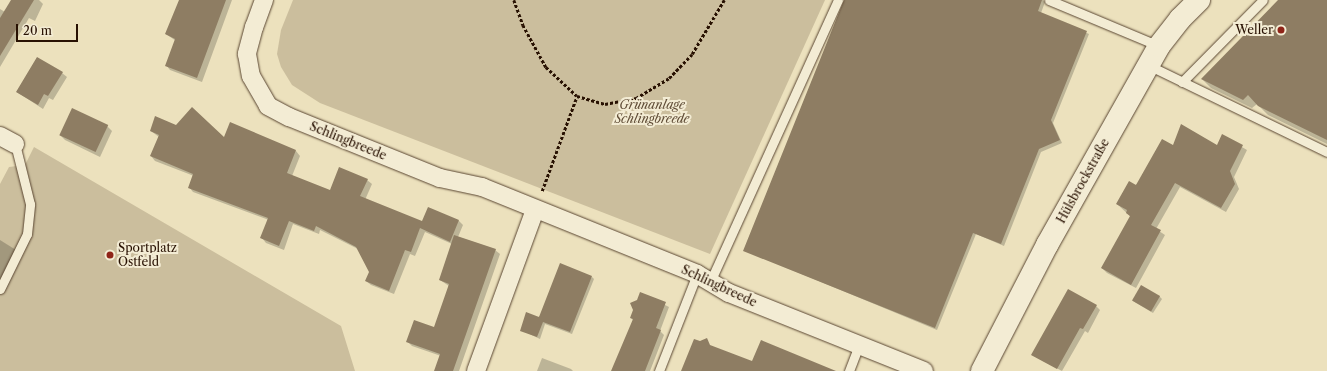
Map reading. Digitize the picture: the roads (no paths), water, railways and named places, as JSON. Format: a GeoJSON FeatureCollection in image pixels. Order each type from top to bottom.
{"type":"FeatureCollection","features":[{"type":"Feature","properties":{"kind":"street","name":"Schlingbreede"},"geometry":{"type":"LineString","coordinates":[[264,0],[254,27],[247,54],[252,76],[268,106],[289,117],[440,178],[482,187],[703,278],[729,293],[924,371]]}},
{"type":"Feature","properties":{"kind":"street","name":"Hülsbrockstraße"},"geometry":{"type":"LineString","coordinates":[[982,371],[1047,245],[1159,46],[1180,19],[1199,0]]}},
{"type":"Feature","properties":{"kind":"street"},"geometry":{"type":"LineString","coordinates":[[476,371],[535,210]]}},
{"type":"Feature","properties":{"kind":"lane"},"geometry":{"type":"LineString","coordinates":[[660,371],[703,278],[838,0]]}},
{"type":"Feature","properties":{"kind":"lane"},"geometry":{"type":"LineString","coordinates":[[1049,0],[1159,46]]}},
{"type":"Feature","properties":{"kind":"lane"},"geometry":{"type":"LineString","coordinates":[[1182,82],[1262,0]]}},
{"type":"Feature","properties":{"kind":"lane"},"geometry":{"type":"LineString","coordinates":[[1148,66],[1327,152]]}},
{"type":"Feature","properties":{"kind":"lane"},"geometry":{"type":"LineString","coordinates":[[0,289],[27,234],[30,204],[7,140]]}},
{"type":"Feature","properties":{"kind":"lane"},"geometry":{"type":"LineString","coordinates":[[849,371],[859,345]]}},
{"type":"Feature","properties":{"kind":"place","name":"Weller"},"geometry":{"type":"Point","coordinates":[1281,30]}},
{"type":"Feature","properties":{"kind":"place","name":"Sportplatz Ostfeld"},"geometry":{"type":"Point","coordinates":[110,255]}},
{"type":"Feature","properties":{"kind":"park label","name":"Grünanlage Schlingbreede"},"geometry":{"type":"Point","coordinates":[652,112]}}]}
